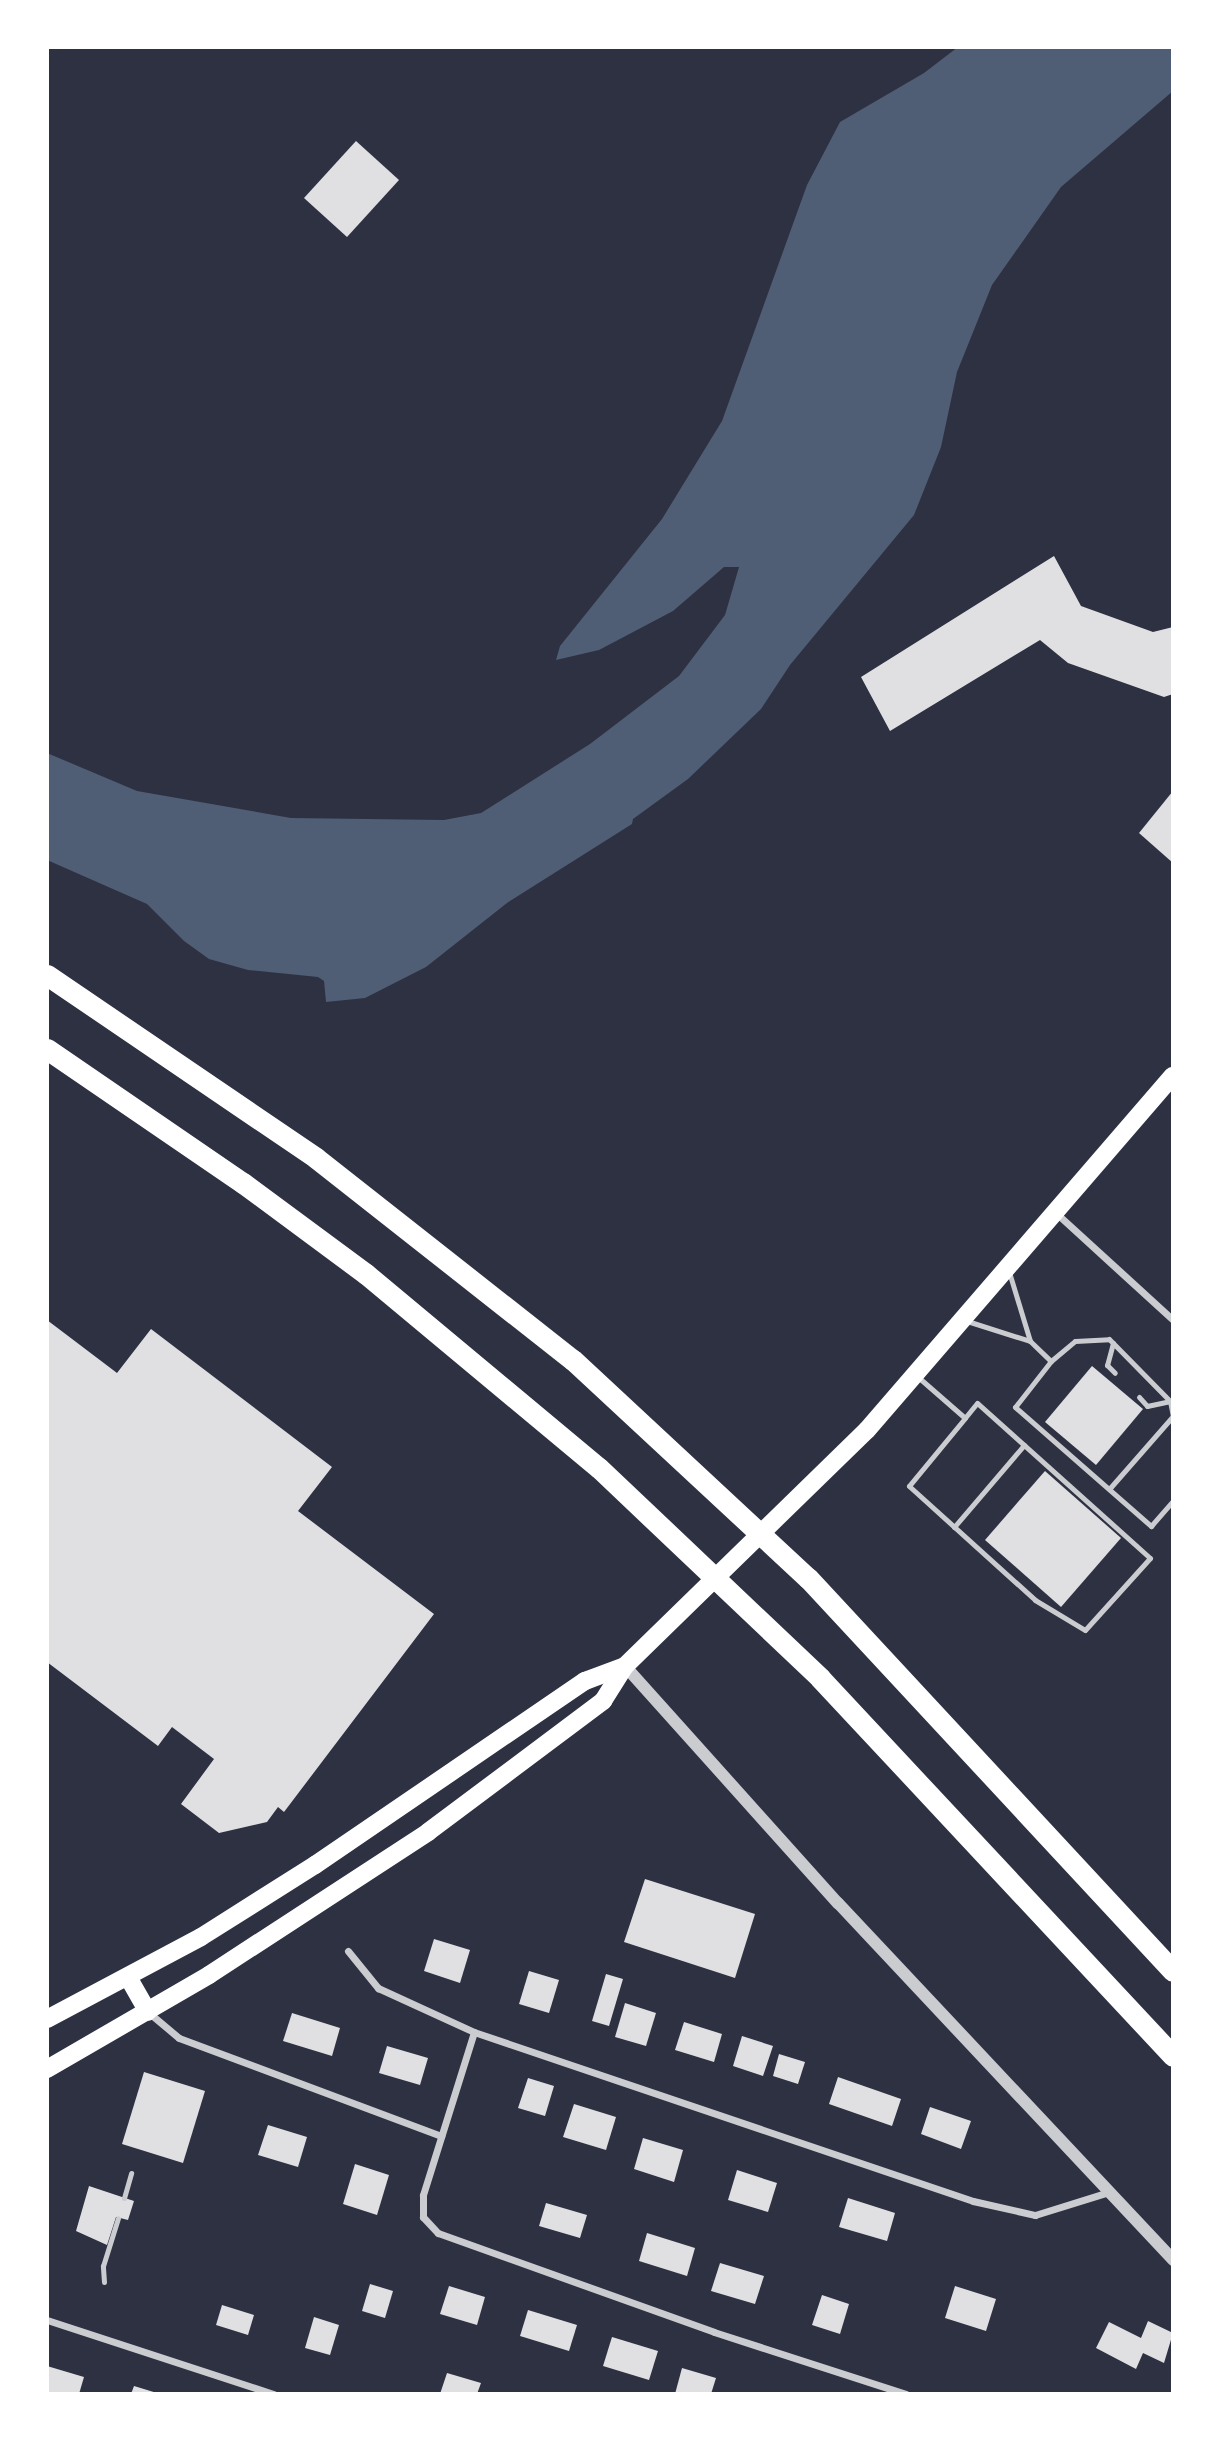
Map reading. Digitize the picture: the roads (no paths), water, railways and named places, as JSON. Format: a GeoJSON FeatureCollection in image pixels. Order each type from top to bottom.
{"type":"FeatureCollection","features":[{"type":"Feature","properties":{"kind":"highway"},"geometry":{"type":"LineString","coordinates":[[47,975],[316,1158],[573,1360],[808,1578],[1173,1971]]}},
{"type":"Feature","properties":{"kind":"highway"},"geometry":{"type":"LineString","coordinates":[[50,1051],[233,1175],[366,1273],[599,1468],[820,1678],[1173,2056]]}},
{"type":"Feature","properties":{"kind":"main road"},"geometry":{"type":"LineString","coordinates":[[47,2068],[148,2012],[493,1788],[603,1701],[625,1666],[809,1491],[916,1375],[1173,1076]]}},
{"type":"Feature","properties":{"kind":"main road"},"geometry":{"type":"LineString","coordinates":[[47,2019],[128,1977],[315,1865],[585,1681],[625,1666]]}},
{"type":"Feature","properties":{"kind":"main road"},"geometry":{"type":"LineString","coordinates":[[128,1977],[148,2012]]}},
{"type":"Feature","properties":{"kind":"street"},"geometry":{"type":"LineString","coordinates":[[1055,1213],[1173,1320]]}},
{"type":"Feature","properties":{"kind":"street"},"geometry":{"type":"LineString","coordinates":[[625,1666],[838,1903],[1173,2260]]}},
{"type":"Feature","properties":{"kind":"street"},"geometry":{"type":"LineString","coordinates":[[348,1951],[378,1987],[474,2032],[973,2201],[1035,2215],[1110,2191]]}},
{"type":"Feature","properties":{"kind":"street"},"geometry":{"type":"LineString","coordinates":[[148,2012],[179,2038],[441,2136]]}},
{"type":"Feature","properties":{"kind":"street"},"geometry":{"type":"LineString","coordinates":[[474,2032],[423,2195],[423,2217],[438,2233],[714,2332],[906,2394]]}},
{"type":"Feature","properties":{"kind":"street"},"geometry":{"type":"LineString","coordinates":[[47,2320],[274,2394]]}},
{"type":"Feature","properties":{"kind":"lane"},"geometry":{"type":"LineString","coordinates":[[1009,1270],[1030,1341]]}},
{"type":"Feature","properties":{"kind":"lane"},"geometry":{"type":"LineString","coordinates":[[964,1320],[1030,1341],[1051,1361]]}},
{"type":"Feature","properties":{"kind":"lane"},"geometry":{"type":"LineString","coordinates":[[1109,1489],[1173,1416],[1170,1401],[1113,1343],[1090,1336],[1075,1340],[1051,1361],[1014,1407],[1151,1527],[1173,1501]]}},
{"type":"Feature","properties":{"kind":"lane"},"geometry":{"type":"LineString","coordinates":[[1113,1343],[1107,1365],[1115,1373]]}},
{"type":"Feature","properties":{"kind":"lane"},"geometry":{"type":"LineString","coordinates":[[916,1375],[965,1418]]}},
{"type":"Feature","properties":{"kind":"lane"},"geometry":{"type":"LineString","coordinates":[[1139,1397],[1147,1406],[1170,1401]]}},
{"type":"Feature","properties":{"kind":"lane"},"geometry":{"type":"LineString","coordinates":[[977,1403],[1024,1445],[1150,1558],[1086,1630],[1035,1600],[909,1486],[977,1403]]}},
{"type":"Feature","properties":{"kind":"lane"},"geometry":{"type":"LineString","coordinates":[[954,1527],[1024,1445]]}},
{"type":"Feature","properties":{"kind":"lane"},"geometry":{"type":"LineString","coordinates":[[124,2198],[131,2173]]}},
{"type":"Feature","properties":{"kind":"lane"},"geometry":{"type":"LineString","coordinates":[[104,2282],[103,2266],[118,2218]]}},
{"type":"Feature","properties":{"kind":"water"},"geometry":{"type":"Polygon","coordinates":[[[958,47],[1173,47],[1173,91],[1061,187],[992,285],[957,372],[941,447],[914,515],[790,665],[761,709],[688,779],[633,819],[632,824],[507,903],[426,967],[365,998],[326,1002],[324,981],[318,977],[248,970],[209,959],[184,941],[147,904],[47,860],[47,753],[137,791],[291,818],[444,820],[481,813],[590,744],[679,676],[725,615],[739,567],[724,567],[673,611],[599,650],[556,660],[560,646],[662,519],[722,421],[807,185],[840,122],[924,73],[958,47]]]}}]}
